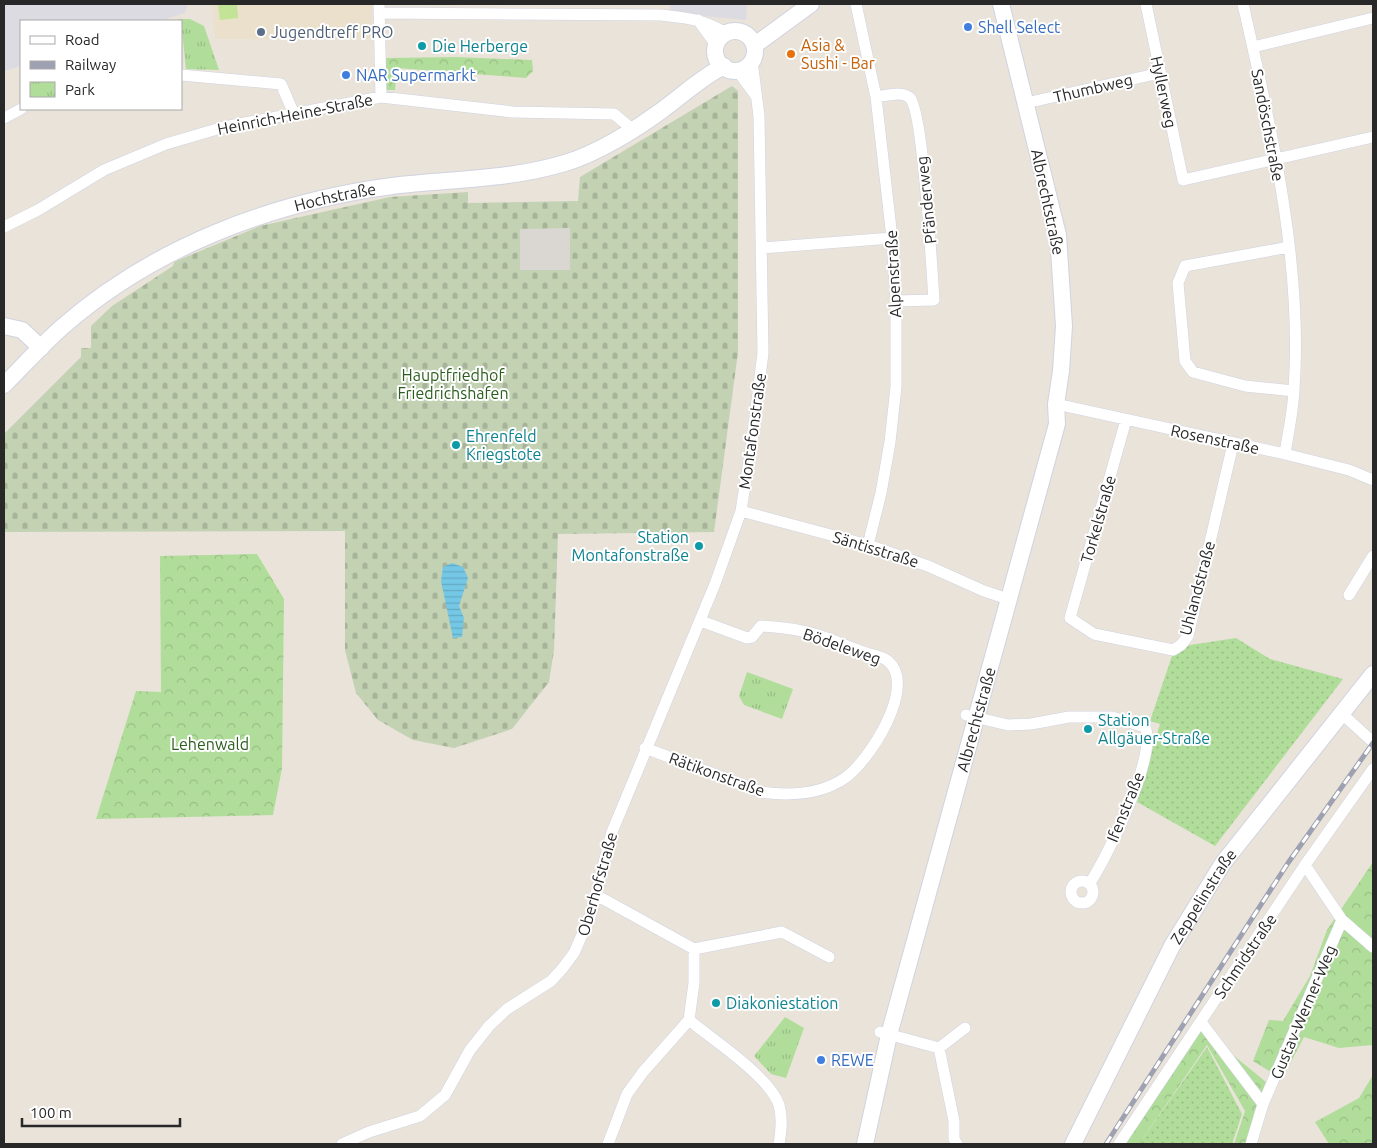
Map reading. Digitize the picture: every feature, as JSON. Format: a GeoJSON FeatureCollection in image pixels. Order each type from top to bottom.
{"type":"FeatureCollection","features":[{"type":"Feature","properties":{"kind":"main road"},"geometry":{"type":"LineString","coordinates":[[750,46],[736,31],[724,54],[747,66],[750,46],[811,4]]}},
{"type":"Feature","properties":{"kind":"main road","name":"Albrechtstraße"},"geometry":{"type":"LineString","coordinates":[[855,1144],[1003,597],[1049,416],[1056,404],[1062,371],[1064,326],[1058,235],[1001,4]]}},
{"type":"Feature","properties":{"kind":"main road","name":"Hochstraße"},"geometry":{"type":"LineString","coordinates":[[4,385],[62,328],[129,278],[208,235],[250,218],[296,204],[392,186],[539,170],[567,163],[591,153],[662,110],[696,83],[704,68],[724,54]]}},
{"type":"Feature","properties":{"kind":"main road"},"geometry":{"type":"LineString","coordinates":[[4,326],[22,330],[41,348]]}},
{"type":"Feature","properties":{"kind":"main road","name":"Zeppelinstraße"},"geometry":{"type":"LineString","coordinates":[[1073,1144],[1172,946],[1223,863],[1373,674]]}},
{"type":"Feature","properties":{"kind":"main road","name":"Albrechtstraße"},"geometry":{"type":"LineString","coordinates":[[865,1144],[885,1034]]}},
{"type":"Feature","properties":{"kind":"street","name":"Alpenstraße"},"geometry":{"type":"LineString","coordinates":[[856,4],[876,97],[892,238],[896,301],[896,387],[891,433],[881,492],[868,545]]}},
{"type":"Feature","properties":{"kind":"street","name":"Hyllerweg"},"geometry":{"type":"LineString","coordinates":[[1146,4],[1183,180],[1275,158]]}},
{"type":"Feature","properties":{"kind":"street","name":"Sandöschstraße"},"geometry":{"type":"LineString","coordinates":[[1243,4],[1275,158],[1289,247],[1295,328],[1294,391],[1285,454]]}},
{"type":"Feature","properties":{"kind":"street"},"geometry":{"type":"LineString","coordinates":[[381,98],[379,8],[661,16],[696,19],[712,24],[724,54],[756,96]]}},
{"type":"Feature","properties":{"kind":"street"},"geometry":{"type":"LineString","coordinates":[[1253,47],[1373,18]]}},
{"type":"Feature","properties":{"kind":"street","name":"Montafonstraße"},"geometry":{"type":"LineString","coordinates":[[645,748],[700,620],[741,511],[752,441],[762,353],[762,248],[758,116],[750,46]]}},
{"type":"Feature","properties":{"kind":"street","name":"Thumbweg"},"geometry":{"type":"LineString","coordinates":[[1026,103],[1160,73]]}},
{"type":"Feature","properties":{"kind":"street"},"geometry":{"type":"LineString","coordinates":[[182,76],[281,84],[294,114]]}},
{"type":"Feature","properties":{"kind":"street","name":"Pfänderweg"},"geometry":{"type":"LineString","coordinates":[[876,97],[902,94],[908,96],[912,101],[919,135],[930,224],[934,300],[896,301]]}},
{"type":"Feature","properties":{"kind":"street","name":"Heinrich-Heine-Straße"},"geometry":{"type":"LineString","coordinates":[[4,226],[38,210],[126,159],[166,144],[224,127],[381,98],[512,112],[614,114],[632,129]]}},
{"type":"Feature","properties":{"kind":"street"},"geometry":{"type":"LineString","coordinates":[[4,118],[20,110]]}},
{"type":"Feature","properties":{"kind":"street"},"geometry":{"type":"LineString","coordinates":[[1275,158],[1373,137]]}},
{"type":"Feature","properties":{"kind":"street"},"geometry":{"type":"LineString","coordinates":[[762,248],[892,238]]}},
{"type":"Feature","properties":{"kind":"street"},"geometry":{"type":"LineString","coordinates":[[1289,247],[1185,266],[1178,283],[1185,361],[1193,372],[1245,386],[1294,391]]}},
{"type":"Feature","properties":{"kind":"street","name":"Rosenstraße"},"geometry":{"type":"LineString","coordinates":[[1056,404],[1232,444],[1285,454],[1349,470],[1373,480]]}},
{"type":"Feature","properties":{"kind":"street","name":"Torkelstraße"},"geometry":{"type":"LineString","coordinates":[[1070,618],[1126,420]]}},
{"type":"Feature","properties":{"kind":"street","name":"Uhlandstraße"},"geometry":{"type":"LineString","coordinates":[[1070,618],[1094,634],[1173,650],[1181,645],[1188,636],[1192,623],[1232,444]]}},
{"type":"Feature","properties":{"kind":"street","name":"Säntisstraße"},"geometry":{"type":"LineString","coordinates":[[741,511],[868,545],[928,566],[1003,597]]}},
{"type":"Feature","properties":{"kind":"street"},"geometry":{"type":"LineString","coordinates":[[1349,595],[1373,556]]}},
{"type":"Feature","properties":{"kind":"street","name":"Bödeleweg"},"geometry":{"type":"LineString","coordinates":[[700,620],[746,638],[752,637],[761,626],[804,631],[887,660],[897,672]]}},
{"type":"Feature","properties":{"kind":"street","name":"Rätikonstraße"},"geometry":{"type":"LineString","coordinates":[[645,748],[761,792],[776,794],[804,793],[827,787],[846,778],[868,755],[886,726],[898,691],[897,672]]}},
{"type":"Feature","properties":{"kind":"street"},"geometry":{"type":"LineString","coordinates":[[1341,713],[1373,742]]}},
{"type":"Feature","properties":{"kind":"street","name":"Ifenstraße"},"geometry":{"type":"LineString","coordinates":[[971,716],[1008,724],[1032,724],[1069,717],[1112,717],[1145,727],[1149,736],[1136,787],[1123,820],[1090,883]]}},
{"type":"Feature","properties":{"kind":"street","name":"Oberhofstraße"},"geometry":{"type":"LineString","coordinates":[[342,1144],[369,1132],[420,1116],[444,1095],[470,1050],[488,1026],[507,1009],[551,981],[574,953],[588,924],[612,832],[645,748]]}},
{"type":"Feature","properties":{"kind":"street","name":"Schmidstraße"},"geometry":{"type":"LineString","coordinates":[[1119,1144],[1305,865],[1373,768]]}},
{"type":"Feature","properties":{"kind":"street"},"geometry":{"type":"LineString","coordinates":[[1305,865],[1342,920],[1373,948]]}},
{"type":"Feature","properties":{"kind":"street"},"geometry":{"type":"LineString","coordinates":[[596,896],[694,949],[782,932],[828,957]]}},
{"type":"Feature","properties":{"kind":"street","name":"Gustav-Werner-Weg"},"geometry":{"type":"LineString","coordinates":[[1251,1144],[1264,1104],[1342,920]]}},
{"type":"Feature","properties":{"kind":"street"},"geometry":{"type":"LineString","coordinates":[[608,1144],[627,1094],[689,1020],[694,983],[694,949]]}},
{"type":"Feature","properties":{"kind":"street"},"geometry":{"type":"LineString","coordinates":[[689,1020],[767,1084],[779,1105],[781,1126],[779,1144]]}},
{"type":"Feature","properties":{"kind":"street","name":"Gustav-Werner-Weg"},"geometry":{"type":"LineString","coordinates":[[1201,1022],[1264,1104]]}},
{"type":"Feature","properties":{"kind":"street"},"geometry":{"type":"LineString","coordinates":[[939,1048],[964,1028]]}},
{"type":"Feature","properties":{"kind":"street"},"geometry":{"type":"LineString","coordinates":[[885,1034],[939,1048]]}},
{"type":"Feature","properties":{"kind":"street"},"geometry":{"type":"LineString","coordinates":[[939,1048],[954,1121],[954,1139],[957,1144]]}},
{"type":"Feature","properties":{"kind":"shaded area"},"geometry":{"type":"Polygon","coordinates":[[[4,4],[188,4],[185,13],[163,20],[20,20],[20,66],[4,71],[4,4]]]}},
{"type":"Feature","properties":{"kind":"shaded area"},"geometry":{"type":"Polygon","coordinates":[[[213,4],[372,4],[372,39],[215,39],[213,4]]]}},
{"type":"Feature","properties":{"kind":"shaded area"},"geometry":{"type":"Polygon","coordinates":[[[670,4],[747,4],[746,20],[670,13],[670,4]]]}},
{"type":"Feature","properties":{"kind":"shaded area"},"geometry":{"type":"Polygon","coordinates":[[[570,228],[570,270],[520,270],[520,229],[570,228]]]}},
{"type":"Feature","properties":{"kind":"green space"},"geometry":{"type":"Polygon","coordinates":[[[218,4],[237,4],[238,18],[220,20],[218,4]]]}},
{"type":"Feature","properties":{"kind":"green space"},"geometry":{"type":"Polygon","coordinates":[[[178,19],[190,19],[204,26],[219,70],[186,69],[182,20],[178,19]]]}},
{"type":"Feature","properties":{"kind":"green space"},"geometry":{"type":"Polygon","coordinates":[[[455,57],[532,60],[533,71],[526,78],[397,68],[395,90],[386,90],[386,58],[455,57]]]}},
{"type":"Feature","properties":{"kind":"green space","name":"Hauptfriedhof Friedrichshafen"},"geometry":{"type":"Polygon","coordinates":[[[732,86],[738,91],[738,352],[714,532],[558,534],[554,650],[549,682],[512,729],[454,748],[413,740],[378,720],[356,693],[345,650],[345,531],[4,532],[4,434],[81,357],[81,348],[91,348],[91,326],[112,306],[173,266],[174,262],[260,226],[390,197],[468,192],[468,203],[578,201],[580,177],[732,86]]]}},
{"type":"Feature","properties":{"kind":"green space","name":"Lehenwald"},"geometry":{"type":"Polygon","coordinates":[[[257,554],[284,599],[282,768],[273,815],[96,819],[136,691],[161,692],[160,556],[257,554]]]}},
{"type":"Feature","properties":{"kind":"green space"},"geometry":{"type":"Polygon","coordinates":[[[1236,638],[1270,659],[1343,679],[1215,846],[1137,802],[1160,724],[1150,721],[1173,653],[1190,645],[1236,638]]]}},
{"type":"Feature","properties":{"kind":"green space"},"geometry":{"type":"Polygon","coordinates":[[[747,672],[793,689],[782,719],[744,705],[739,696],[747,672]]]}},
{"type":"Feature","properties":{"kind":"green space"},"geometry":{"type":"Polygon","coordinates":[[[1373,862],[1373,936],[1365,949],[1373,952],[1373,1045],[1339,1048],[1304,1037],[1282,1079],[1253,1061],[1269,1020],[1283,1021],[1310,976],[1327,930],[1373,862]]]}},
{"type":"Feature","properties":{"kind":"green space"},"geometry":{"type":"Polygon","coordinates":[[[785,1017],[804,1028],[786,1078],[771,1074],[754,1056],[785,1017]]]}},
{"type":"Feature","properties":{"kind":"green space"},"geometry":{"type":"Polygon","coordinates":[[[1200,1028],[1266,1082],[1247,1144],[1234,1144],[1245,1111],[1207,1045],[1139,1144],[1119,1144],[1200,1028]]]}},
{"type":"Feature","properties":{"kind":"green space"},"geometry":{"type":"Polygon","coordinates":[[[1207,1047],[1242,1114],[1232,1144],[1139,1144],[1207,1047]]]}},
{"type":"Feature","properties":{"kind":"green space"},"geometry":{"type":"Polygon","coordinates":[[[1373,1075],[1373,1144],[1329,1144],[1315,1122],[1359,1098],[1373,1075]]]}},
{"type":"Feature","properties":{"kind":"water"},"geometry":{"type":"Polygon","coordinates":[[[452,563],[463,567],[468,578],[459,606],[464,618],[462,637],[453,638],[441,581],[443,567],[452,563]]]}},
{"type":"Feature","properties":{"kind":"railway"},"geometry":{"type":"LineString","coordinates":[[1106,1144],[1288,863],[1373,743]]}},
{"type":"Feature","properties":{"kind":"place","name":"Shell Select"},"geometry":{"type":"Point","coordinates":[968,27]}},
{"type":"Feature","properties":{"kind":"place","name":"Jugendtreff PRO"},"geometry":{"type":"Point","coordinates":[261,32]}},
{"type":"Feature","properties":{"kind":"place","name":"Die Herberge"},"geometry":{"type":"Point","coordinates":[422,46]}},
{"type":"Feature","properties":{"kind":"place","name":"Asia & Sushi - Bar"},"geometry":{"type":"Point","coordinates":[791,54]}},
{"type":"Feature","properties":{"kind":"place","name":"NAR Supermarkt"},"geometry":{"type":"Point","coordinates":[346,75]}},
{"type":"Feature","properties":{"kind":"place","name":"Ehrenfeld Kriegstote"},"geometry":{"type":"Point","coordinates":[456,445]}},
{"type":"Feature","properties":{"kind":"place","name":"Station Montafonstraße"},"geometry":{"type":"Point","coordinates":[699,546]}},
{"type":"Feature","properties":{"kind":"place","name":"Station Allgäuer-Straße"},"geometry":{"type":"Point","coordinates":[1088,729]}},
{"type":"Feature","properties":{"kind":"place","name":"Diakoniestation"},"geometry":{"type":"Point","coordinates":[716,1003]}},
{"type":"Feature","properties":{"kind":"place","name":"REWE"},"geometry":{"type":"Point","coordinates":[821,1060]}}]}
